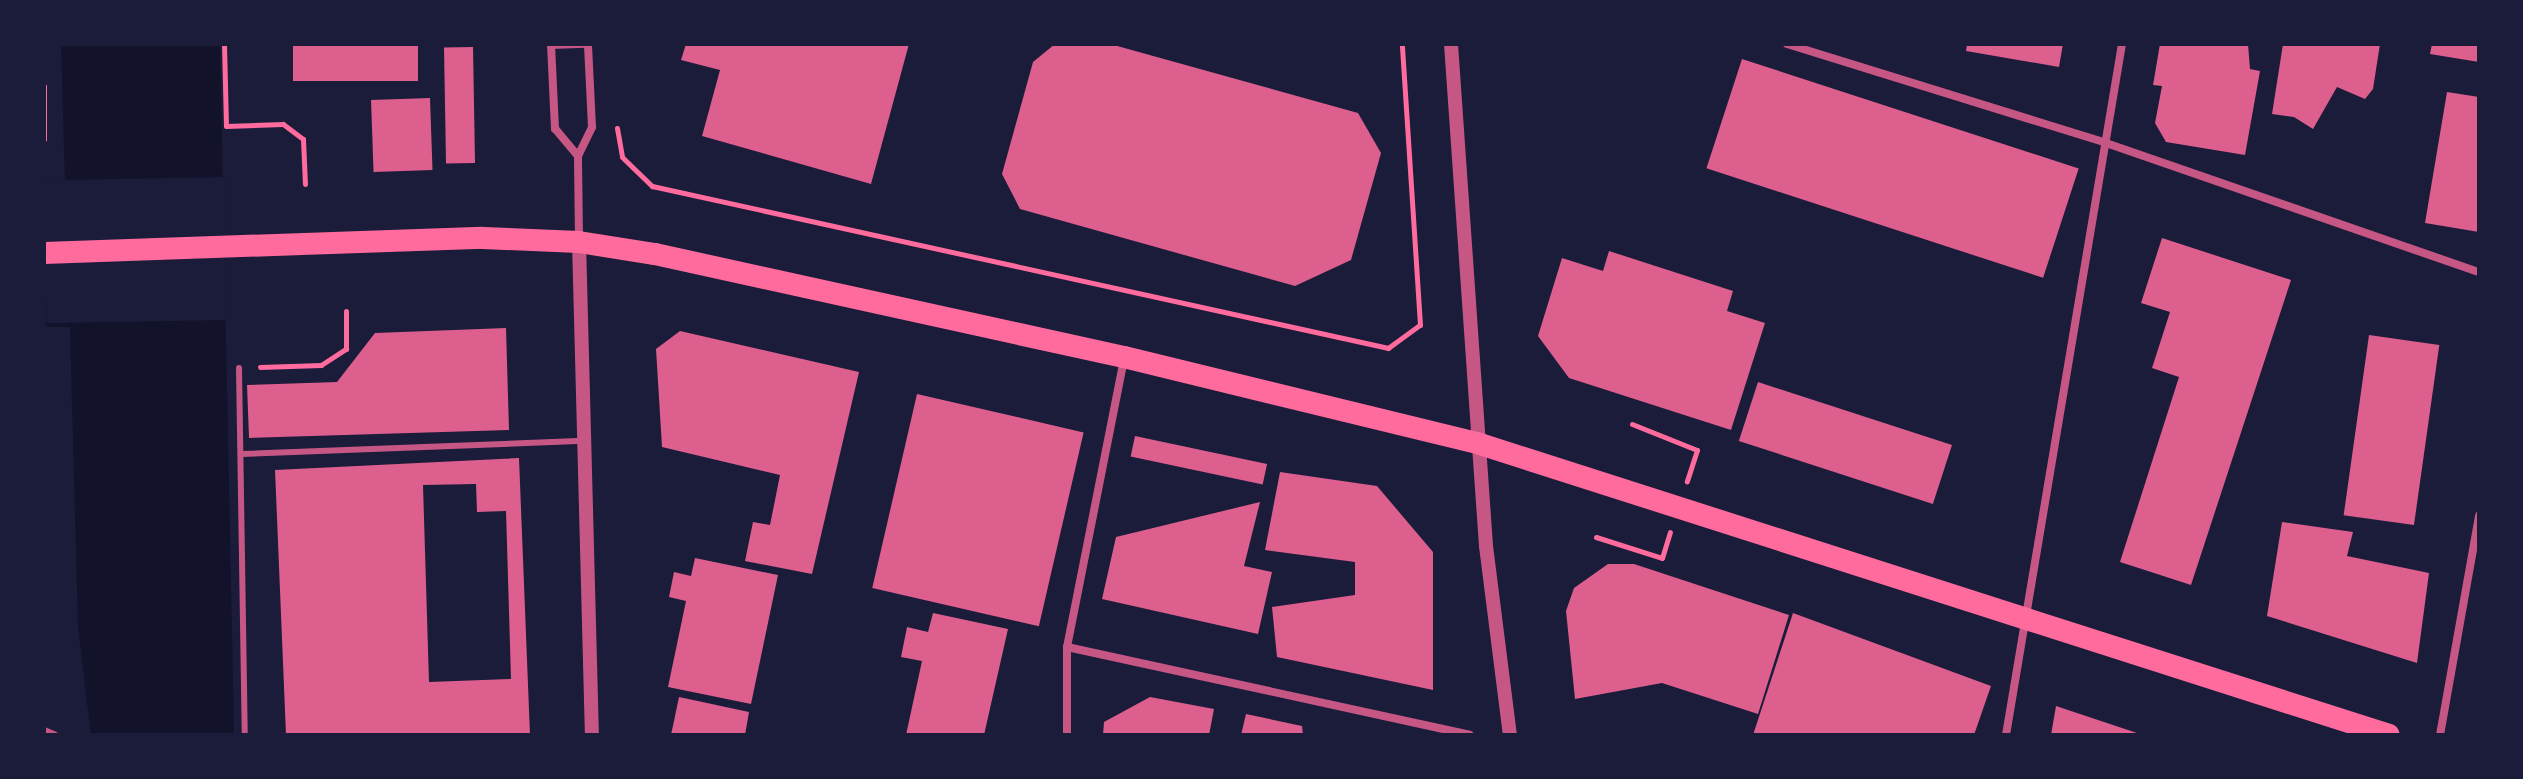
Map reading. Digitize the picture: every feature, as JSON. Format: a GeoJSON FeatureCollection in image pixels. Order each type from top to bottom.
{"type":"FeatureCollection","features":[{"type":"Feature","properties":{"kind":"highway"},"geometry":{"type":"LineString","coordinates":[[44,253],[483,238],[579,242],[655,254],[1124,357],[1480,444],[2027,616],[2389,735]]}},
{"type":"Feature","properties":{"kind":"street"},"geometry":{"type":"LineString","coordinates":[[578,156],[555,129],[551,45],[586,44],[592,127],[578,156],[592,735]]}},
{"type":"Feature","properties":{"kind":"street"},"geometry":{"type":"LineString","coordinates":[[1451,44],[1486,546],[1510,735]]}},
{"type":"Feature","properties":{"kind":"street"},"geometry":{"type":"LineString","coordinates":[[1787,44],[2106,143],[2479,272]]}},
{"type":"Feature","properties":{"kind":"street"},"geometry":{"type":"LineString","coordinates":[[2006,735],[2122,44]]}},
{"type":"Feature","properties":{"kind":"street"},"geometry":{"type":"LineString","coordinates":[[1067,735],[1067,647],[1124,357]]}},
{"type":"Feature","properties":{"kind":"street"},"geometry":{"type":"LineString","coordinates":[[2440,735],[2479,515]]}},
{"type":"Feature","properties":{"kind":"street"},"geometry":{"type":"LineString","coordinates":[[1067,647],[1469,735]]}},
{"type":"Feature","properties":{"kind":"street"},"geometry":{"type":"LineString","coordinates":[[44,731],[54,735]]}},
{"type":"Feature","properties":{"kind":"lane"},"geometry":{"type":"LineString","coordinates":[[239,368],[245,735]]}},
{"type":"Feature","properties":{"kind":"lane"},"geometry":{"type":"LineString","coordinates":[[241,454],[584,441]]}},
{"type":"Feature","properties":{"kind":"path"},"geometry":{"type":"LineString","coordinates":[[224,44],[226,126],[283,124],[303,139],[305,184]]}},
{"type":"Feature","properties":{"kind":"path"},"geometry":{"type":"LineString","coordinates":[[614,113],[622,157],[652,186],[1388,348],[1420,325],[1402,44]]}},
{"type":"Feature","properties":{"kind":"path"},"geometry":{"type":"LineString","coordinates":[[44,86],[44,139]]}},
{"type":"Feature","properties":{"kind":"path"},"geometry":{"type":"LineString","coordinates":[[239,368],[321,365],[346,349],[346,311]]}},
{"type":"Feature","properties":{"kind":"path"},"geometry":{"type":"LineString","coordinates":[[1632,424],[1697,450]]}},
{"type":"Feature","properties":{"kind":"path"},"geometry":{"type":"LineString","coordinates":[[1596,537],[1662,558]]}},
{"type":"Feature","properties":{"kind":"shaded area"},"geometry":{"type":"Polygon","coordinates":[[[61,44],[220,44],[234,735],[91,735],[78,627],[70,327],[44,327],[44,182],[65,181],[61,44]]]}},
{"type":"Feature","properties":{"kind":"pier"},"geometry":{"type":"Polygon","coordinates":[[[227,177],[229,320],[47,323],[44,180],[227,177]]]}},
{"type":"Feature","properties":{"kind":"building"},"geometry":{"type":"Polygon","coordinates":[[[293,44],[418,44],[418,81],[293,81],[293,44]]]}},
{"type":"Feature","properties":{"kind":"building"},"geometry":{"type":"Polygon","coordinates":[[[686,44],[909,44],[871,184],[702,136],[720,70],[681,60],[686,44]]]}},
{"type":"Feature","properties":{"kind":"building"},"geometry":{"type":"Polygon","coordinates":[[[1055,44],[1110,44],[1358,113],[1381,153],[1351,260],[1295,286],[1020,209],[1002,174],[1033,62],[1055,44]]]}},
{"type":"Feature","properties":{"kind":"building"},"geometry":{"type":"Polygon","coordinates":[[[1967,44],[2063,44],[2059,67],[1966,51],[1967,44]]]}},
{"type":"Feature","properties":{"kind":"building"},"geometry":{"type":"Polygon","coordinates":[[[2160,44],[2248,44],[2250,69],[2260,71],[2245,155],[2166,142],[2155,123],[2162,86],[2153,85],[2160,44]]]}},
{"type":"Feature","properties":{"kind":"building"},"geometry":{"type":"Polygon","coordinates":[[[2283,44],[2380,44],[2373,89],[2365,99],[2337,87],[2313,129],[2294,117],[2272,114],[2283,44]]]}},
{"type":"Feature","properties":{"kind":"building"},"geometry":{"type":"Polygon","coordinates":[[[2432,44],[2479,44],[2479,62],[2430,54],[2432,44]]]}},
{"type":"Feature","properties":{"kind":"building"},"geometry":{"type":"Polygon","coordinates":[[[473,47],[475,163],[446,163],[444,48],[473,47]]]}},
{"type":"Feature","properties":{"kind":"building"},"geometry":{"type":"Polygon","coordinates":[[[1742,59],[2079,168],[2043,278],[1706,168],[1742,59]]]}},
{"type":"Feature","properties":{"kind":"building"},"geometry":{"type":"Polygon","coordinates":[[[2447,92],[2479,97],[2479,232],[2425,223],[2447,92]]]}},
{"type":"Feature","properties":{"kind":"building"},"geometry":{"type":"Polygon","coordinates":[[[430,98],[433,170],[374,172],[371,100],[430,98]]]}},
{"type":"Feature","properties":{"kind":"building"},"geometry":{"type":"Polygon","coordinates":[[[2162,238],[2291,280],[2191,585],[2120,562],[2179,377],[2152,368],[2170,312],[2141,303],[2162,238]]]}},
{"type":"Feature","properties":{"kind":"building"},"geometry":{"type":"Polygon","coordinates":[[[1609,251],[1733,291],[1727,311],[1765,323],[1731,430],[1569,378],[1538,336],[1562,258],[1603,271],[1609,251]]]}},
{"type":"Feature","properties":{"kind":"building"},"geometry":{"type":"Polygon","coordinates":[[[506,328],[509,430],[249,438],[247,385],[337,382],[375,333],[506,328]]]}},
{"type":"Feature","properties":{"kind":"building"},"geometry":{"type":"Polygon","coordinates":[[[680,331],[859,372],[812,574],[745,561],[753,522],[770,525],[780,475],[662,447],[656,349],[680,331]]]}},
{"type":"Feature","properties":{"kind":"building"},"geometry":{"type":"Polygon","coordinates":[[[2369,335],[2439,345],[2414,525],[2344,515],[2369,335]]]}},
{"type":"Feature","properties":{"kind":"building"},"geometry":{"type":"Polygon","coordinates":[[[1758,382],[1952,445],[1933,504],[1739,441],[1758,382]]]}},
{"type":"Feature","properties":{"kind":"building"},"geometry":{"type":"Polygon","coordinates":[[[917,394],[1084,432],[1039,626],[872,588],[917,394]]]}},
{"type":"Feature","properties":{"kind":"building"},"geometry":{"type":"Polygon","coordinates":[[[1135,436],[1267,464],[1263,485],[1131,457],[1135,436]]]}},
{"type":"Feature","properties":{"kind":"building"},"geometry":{"type":"Polygon","coordinates":[[[519,458],[530,735],[286,735],[275,470],[519,458]],[[476,484],[423,485],[429,682],[511,679],[506,511],[477,512],[476,484]]]}},
{"type":"Feature","properties":{"kind":"building"},"geometry":{"type":"Polygon","coordinates":[[[1280,472],[1377,486],[1433,552],[1433,690],[1277,657],[1272,607],[1355,595],[1355,562],[1265,550],[1280,472]]]}},
{"type":"Feature","properties":{"kind":"building"},"geometry":{"type":"Polygon","coordinates":[[[1260,502],[1244,566],[1272,572],[1258,634],[1102,599],[1116,537],[1260,502]]]}},
{"type":"Feature","properties":{"kind":"building"},"geometry":{"type":"Polygon","coordinates":[[[2282,522],[2353,532],[2347,556],[2429,573],[2417,663],[2267,616],[2282,522]]]}},
{"type":"Feature","properties":{"kind":"building"},"geometry":{"type":"Polygon","coordinates":[[[695,558],[778,575],[751,704],[668,687],[686,601],[669,597],[674,572],[691,576],[695,558]]]}},
{"type":"Feature","properties":{"kind":"building"},"geometry":{"type":"Polygon","coordinates":[[[1608,564],[1634,564],[1789,615],[1758,714],[1662,683],[1575,699],[1566,611],[1574,588],[1608,564]]]}},
{"type":"Feature","properties":{"kind":"building"},"geometry":{"type":"Polygon","coordinates":[[[933,613],[1008,629],[984,735],[906,735],[922,661],[901,657],[907,627],[928,632],[933,613]]]}},
{"type":"Feature","properties":{"kind":"building"},"geometry":{"type":"Polygon","coordinates":[[[1793,613],[1991,686],[1974,735],[1753,735],[1793,613]]]}},
{"type":"Feature","properties":{"kind":"building"},"geometry":{"type":"Polygon","coordinates":[[[679,697],[749,712],[745,735],[671,735],[679,697]]]}},
{"type":"Feature","properties":{"kind":"building"},"geometry":{"type":"Polygon","coordinates":[[[1150,697],[1214,709],[1209,735],[1103,735],[1104,722],[1150,697]]]}},
{"type":"Feature","properties":{"kind":"building"},"geometry":{"type":"Polygon","coordinates":[[[2056,706],[2140,734],[2140,735],[2051,735],[2056,706]]]}},
{"type":"Feature","properties":{"kind":"building"},"geometry":{"type":"Polygon","coordinates":[[[1246,714],[1302,726],[1303,735],[1241,735],[1246,714]]]}}]}
